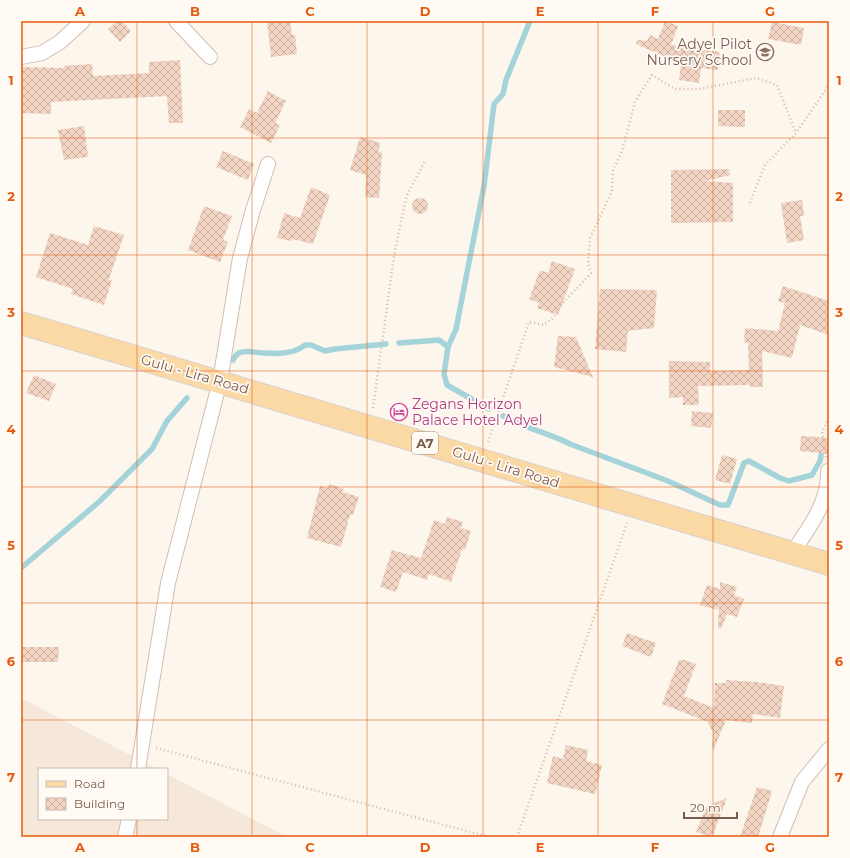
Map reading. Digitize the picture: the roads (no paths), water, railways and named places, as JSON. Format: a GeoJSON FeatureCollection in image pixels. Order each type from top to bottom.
{"type":"FeatureCollection","features":[{"type":"Feature","properties":{"kind":"main road","name":"Gulu - Lira Road"},"geometry":{"type":"LineString","coordinates":[[21,323],[220,381],[829,564]]}},
{"type":"Feature","properties":{"kind":"street"},"geometry":{"type":"LineString","coordinates":[[21,57],[42,53],[60,42],[83,21]]}},
{"type":"Feature","properties":{"kind":"street"},"geometry":{"type":"LineString","coordinates":[[176,21],[210,57]]}},
{"type":"Feature","properties":{"kind":"street"},"geometry":{"type":"LineString","coordinates":[[138,768],[168,583],[220,381],[240,258],[253,210],[268,164]]}},
{"type":"Feature","properties":{"kind":"street"},"geometry":{"type":"LineString","coordinates":[[792,553],[813,521],[828,486],[828,471]]}},
{"type":"Feature","properties":{"kind":"street"},"geometry":{"type":"LineString","coordinates":[[780,837],[802,782],[829,749]]}},
{"type":"Feature","properties":{"kind":"street"},"geometry":{"type":"LineString","coordinates":[[125,837],[129,820]]}},
{"type":"Feature","properties":{"kind":"waterway"},"geometry":{"type":"LineString","coordinates":[[448,347],[456,329],[484,186],[494,104],[503,94],[506,80],[530,21]]}},
{"type":"Feature","properties":{"kind":"waterway"},"geometry":{"type":"LineString","coordinates":[[399,343],[439,340],[448,347],[444,374],[447,385],[489,409]]}},
{"type":"Feature","properties":{"kind":"waterway"},"geometry":{"type":"LineString","coordinates":[[233,360],[237,354],[242,352],[286,353],[301,348],[305,345],[311,345],[325,351],[386,344]]}},
{"type":"Feature","properties":{"kind":"waterway"},"geometry":{"type":"LineString","coordinates":[[21,568],[100,501],[152,449],[167,421],[187,398]]}},
{"type":"Feature","properties":{"kind":"waterway"},"geometry":{"type":"LineString","coordinates":[[503,416],[519,424],[668,481],[720,505],[728,505],[744,463],[749,461],[780,478],[789,481],[812,475],[820,461],[823,446]]}},
{"type":"Feature","properties":{"kind":"place","name":"Adyel Pilot Nursery School"},"geometry":{"type":"Point","coordinates":[765,52]}},
{"type":"Feature","properties":{"kind":"place","name":"Zegans Horizon Palace Hotel Adyel"},"geometry":{"type":"Point","coordinates":[399,412]}}]}
